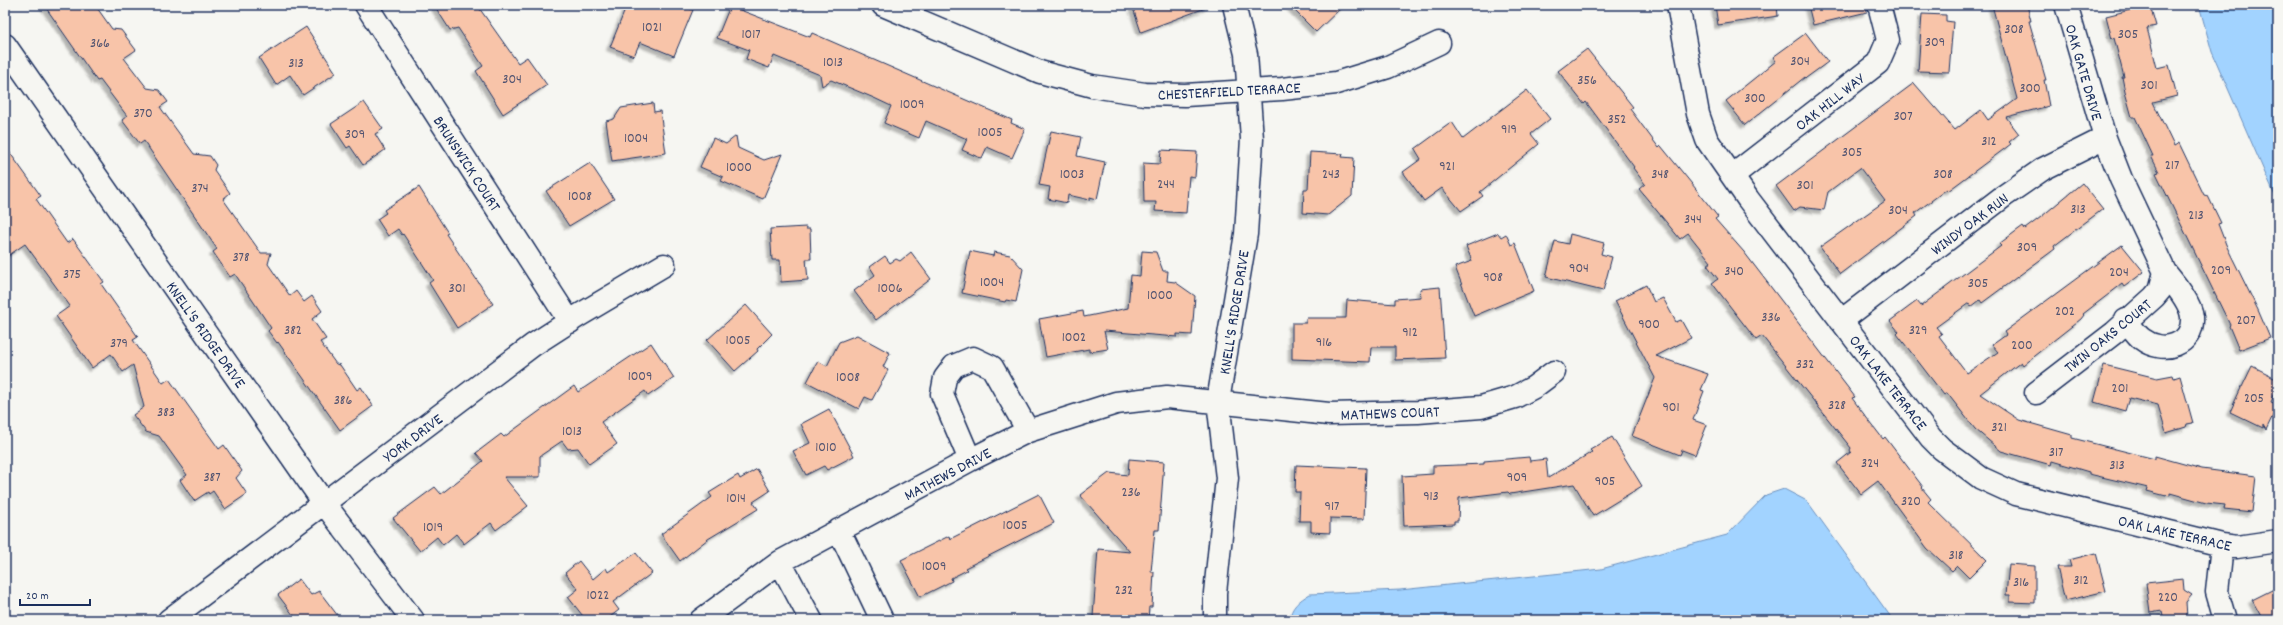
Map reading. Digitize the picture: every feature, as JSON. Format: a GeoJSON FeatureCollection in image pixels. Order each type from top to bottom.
{"type":"FeatureCollection","features":[{"type":"Feature","properties":{"kind":"street","name":"BRUNSWICK COURT"},"geometry":{"type":"LineString","coordinates":[[366,5],[570,322]]}},
{"type":"Feature","properties":{"kind":"street","name":"CHESTERFIELD TERRACE"},"geometry":{"type":"LineString","coordinates":[[883,5],[1040,72],[1065,80],[1145,94],[1185,95],[1336,83],[1388,67],[1439,43]]}},
{"type":"Feature","properties":{"kind":"street","name":"KNELL'S RIDGE DRIVE"},"geometry":{"type":"LineString","coordinates":[[1215,620],[1215,593],[1227,478],[1218,401],[1246,234],[1252,139],[1243,35],[1234,5]]}},
{"type":"Feature","properties":{"kind":"street","name":"OAK LAKE TERRACE"},"geometry":{"type":"LineString","coordinates":[[1678,5],[1698,114],[1707,140],[1732,176],[1841,321],[1931,438],[1942,449],[1981,478],[2016,494],[2222,545],[2236,547],[2278,541]]}},
{"type":"Feature","properties":{"kind":"street","name":"OAK HILL WAY"},"geometry":{"type":"LineString","coordinates":[[1732,176],[1878,63],[1888,40],[1879,5]]}},
{"type":"Feature","properties":{"kind":"street","name":"OAK GATE DRIVE"},"geometry":{"type":"LineString","coordinates":[[2066,5],[2105,138]]}},
{"type":"Feature","properties":{"kind":"street","name":"KNELL'S RIDGE DRIVE"},"geometry":{"type":"LineString","coordinates":[[5,45],[324,503],[412,620]]}},
{"type":"Feature","properties":{"kind":"street"},"geometry":{"type":"LineString","coordinates":[[2105,138],[2121,180],[2166,272],[2180,291],[2192,315],[2191,330],[2181,344],[2172,346],[2156,345],[2142,340],[2126,320]]}},
{"type":"Feature","properties":{"kind":"street","name":"WINDY OAK RUN"},"geometry":{"type":"LineString","coordinates":[[1841,321],[2021,184],[2043,169],[2105,138]]}},
{"type":"Feature","properties":{"kind":"street","name":"YORK DRIVE"},"geometry":{"type":"LineString","coordinates":[[169,620],[534,345],[664,265]]}},
{"type":"Feature","properties":{"kind":"street","name":"TWIN OAKS COURT"},"geometry":{"type":"LineString","coordinates":[[2036,393],[2114,333],[2126,320],[2154,298],[2160,290],[2166,272]]}},
{"type":"Feature","properties":{"kind":"street"},"geometry":{"type":"LineString","coordinates":[[970,460],[942,394],[945,378],[954,366],[973,358],[992,367],[1028,431]]}},
{"type":"Feature","properties":{"kind":"street","name":"MATHEWS COURT"},"geometry":{"type":"LineString","coordinates":[[1218,401],[1329,414],[1418,412],[1481,407],[1515,397],[1534,387],[1554,372]]}},
{"type":"Feature","properties":{"kind":"street","name":"MATHEWS DRIVE"},"geometry":{"type":"LineString","coordinates":[[701,620],[780,562],[970,460],[1028,431],[1116,403],[1167,397],[1218,401]]}},
{"type":"Feature","properties":{"kind":"street"},"geometry":{"type":"LineString","coordinates":[[839,530],[882,620]]}},
{"type":"Feature","properties":{"kind":"street"},"geometry":{"type":"LineString","coordinates":[[2222,545],[2218,592],[2225,620]]}},
{"type":"Feature","properties":{"kind":"street"},"geometry":{"type":"LineString","coordinates":[[780,562],[811,620]]}},
{"type":"Feature","properties":{"kind":"water"},"geometry":{"type":"Polygon","coordinates":[[[2199,5],[2271,5],[2278,25],[2278,203],[2212,52],[2199,5]]]}},
{"type":"Feature","properties":{"kind":"water"},"geometry":{"type":"Polygon","coordinates":[[[1784,489],[1807,501],[1893,620],[1290,620],[1290,615],[1299,601],[1310,594],[1400,590],[1601,569],[1727,535],[1766,495],[1784,489]]]}},
{"type":"Feature","properties":{"kind":"building"},"geometry":{"type":"Polygon","coordinates":[[[44,5],[95,5],[112,29],[121,30],[136,50],[124,58],[147,88],[159,90],[168,102],[160,107],[194,154],[210,156],[216,165],[214,170],[230,193],[223,199],[261,253],[271,253],[268,264],[290,296],[296,291],[304,302],[312,296],[322,311],[312,319],[326,339],[320,342],[336,364],[340,365],[357,390],[361,387],[373,406],[340,430],[278,342],[277,343],[268,331],[271,328],[235,274],[230,277],[213,252],[217,249],[144,141],[140,144],[122,120],[127,116],[100,80],[97,81],[44,5]]]}},
{"type":"Feature","properties":{"kind":"building"},"geometry":{"type":"Polygon","coordinates":[[[434,5],[477,5],[518,63],[527,57],[547,85],[503,114],[476,71],[483,66],[458,28],[450,30],[434,5]]]}},
{"type":"Feature","properties":{"kind":"building"},"geometry":{"type":"Polygon","coordinates":[[[627,5],[681,5],[693,10],[674,56],[640,42],[634,56],[610,47],[627,5]]]}},
{"type":"Feature","properties":{"kind":"building"},"geometry":{"type":"Polygon","coordinates":[[[1132,5],[1208,5],[1208,7],[1141,32],[1132,5]]]}},
{"type":"Feature","properties":{"kind":"building"},"geometry":{"type":"Polygon","coordinates":[[[1289,5],[1344,5],[1316,32],[1289,5]]]}},
{"type":"Feature","properties":{"kind":"building"},"geometry":{"type":"Polygon","coordinates":[[[1715,5],[1777,5],[1778,16],[1718,25],[1715,5]]]}},
{"type":"Feature","properties":{"kind":"building"},"geometry":{"type":"Polygon","coordinates":[[[1808,5],[1866,5],[1867,12],[1813,25],[1808,5]]]}},
{"type":"Feature","properties":{"kind":"building"},"geometry":{"type":"Polygon","coordinates":[[[1992,5],[2027,5],[2031,21],[2029,21],[2046,80],[2044,80],[2049,106],[2006,117],[2019,134],[2009,142],[2011,144],[1948,191],[1947,189],[1915,213],[1917,216],[1840,274],[1820,247],[1885,201],[1860,168],[1828,192],[1824,210],[1800,207],[1794,211],[1776,186],[1914,83],[1955,130],[1981,110],[1988,120],[2017,99],[1992,5]]]}},
{"type":"Feature","properties":{"kind":"building"},"geometry":{"type":"Polygon","coordinates":[[[2150,5],[2156,26],[2147,28],[2157,68],[2169,65],[2177,96],[2153,102],[2174,146],[2179,143],[2204,195],[2208,196],[2221,223],[2218,224],[2227,247],[2270,338],[2239,350],[2229,326],[2230,325],[2156,173],[2159,172],[2151,156],[2153,156],[2135,117],[2132,117],[2125,92],[2122,77],[2124,77],[2114,38],[2112,39],[2106,16],[2150,5]]]}},
{"type":"Feature","properties":{"kind":"building"},"geometry":{"type":"Polygon","coordinates":[[[730,6],[810,37],[812,33],[1012,120],[1011,123],[1025,129],[1012,158],[987,147],[982,158],[978,157],[962,150],[967,139],[926,121],[919,138],[884,123],[891,106],[874,98],[831,80],[822,86],[820,75],[774,56],[769,68],[746,59],[749,50],[717,38],[730,6]]]}},
{"type":"Feature","properties":{"kind":"building"},"geometry":{"type":"Polygon","coordinates":[[[1922,14],[1946,15],[1946,21],[1953,22],[1949,72],[1918,71],[1922,14]]]}},
{"type":"Feature","properties":{"kind":"building"},"geometry":{"type":"Polygon","coordinates":[[[306,27],[336,73],[303,95],[290,75],[276,85],[259,58],[306,27]]]}},
{"type":"Feature","properties":{"kind":"building"},"geometry":{"type":"Polygon","coordinates":[[[1806,33],[1828,62],[1806,78],[1805,77],[1745,125],[1726,101],[1776,61],[1773,57],[1806,33]]]}},
{"type":"Feature","properties":{"kind":"building"},"geometry":{"type":"Polygon","coordinates":[[[1587,49],[1633,107],[1630,109],[1659,148],[1661,146],[1718,217],[1715,219],[1744,252],[1855,397],[1852,398],[1860,409],[1883,439],[1885,437],[1923,487],[1922,488],[1931,499],[1928,502],[1987,560],[1969,578],[1957,566],[1952,571],[1927,548],[1878,481],[1861,494],[1837,463],[1851,452],[1851,448],[1762,336],[1756,340],[1712,283],[1718,279],[1707,265],[1711,262],[1688,233],[1680,239],[1639,189],[1645,184],[1633,168],[1634,167],[1586,102],[1584,104],[1558,71],[1587,49]]]}},
{"type":"Feature","properties":{"kind":"building"},"geometry":{"type":"Polygon","coordinates":[[[1527,90],[1550,119],[1531,134],[1539,144],[1480,192],[1483,196],[1461,211],[1442,188],[1424,201],[1403,172],[1421,159],[1415,149],[1452,122],[1463,139],[1527,90]]]}},
{"type":"Feature","properties":{"kind":"building"},"geometry":{"type":"Polygon","coordinates":[[[364,102],[383,129],[375,134],[385,150],[363,165],[350,146],[347,148],[331,124],[364,102]]]}},
{"type":"Feature","properties":{"kind":"building"},"geometry":{"type":"Polygon","coordinates":[[[653,103],[654,112],[660,111],[666,153],[612,161],[606,121],[614,119],[621,108],[653,103]]]}},
{"type":"Feature","properties":{"kind":"building"},"geometry":{"type":"Polygon","coordinates":[[[1051,131],[1081,137],[1077,156],[1105,162],[1097,199],[1090,197],[1090,200],[1068,195],[1067,203],[1048,199],[1050,187],[1039,185],[1051,131]]]}},
{"type":"Feature","properties":{"kind":"building"},"geometry":{"type":"Polygon","coordinates":[[[736,136],[738,148],[764,160],[782,154],[763,199],[721,181],[723,177],[700,167],[713,138],[726,144],[736,136]]]}},
{"type":"Feature","properties":{"kind":"building"},"geometry":{"type":"Polygon","coordinates":[[[5,146],[41,196],[36,199],[67,243],[73,239],[104,282],[101,284],[138,337],[133,340],[163,383],[169,379],[219,449],[224,445],[242,471],[236,478],[247,494],[225,509],[213,491],[209,494],[208,492],[194,501],[180,480],[187,475],[159,436],[146,432],[133,415],[144,407],[133,365],[123,372],[111,354],[92,368],[56,316],[70,306],[25,244],[5,258],[5,146]]]}},
{"type":"Feature","properties":{"kind":"building"},"geometry":{"type":"Polygon","coordinates":[[[1161,150],[1197,152],[1195,177],[1189,176],[1186,213],[1155,211],[1156,202],[1144,202],[1143,163],[1160,164],[1161,150]]]}},
{"type":"Feature","properties":{"kind":"building"},"geometry":{"type":"Polygon","coordinates":[[[1310,152],[1343,154],[1342,157],[1354,158],[1352,196],[1328,215],[1303,213],[1304,189],[1308,189],[1310,152]]]}},
{"type":"Feature","properties":{"kind":"building"},"geometry":{"type":"Polygon","coordinates":[[[590,163],[614,199],[569,226],[546,191],[590,163]]]}},
{"type":"Feature","properties":{"kind":"building"},"geometry":{"type":"Polygon","coordinates":[[[2082,183],[2103,209],[2054,246],[2055,249],[1982,303],[1980,300],[1971,307],[1969,303],[1936,327],[1942,334],[1939,336],[1967,373],[1998,352],[1992,345],[2006,335],[2004,332],[2122,245],[2144,272],[2124,287],[2122,284],[2083,314],[2084,315],[2081,319],[2023,365],[2021,362],[1980,394],[2019,420],[2072,435],[2072,438],[2155,459],[2155,456],[2202,469],[2256,476],[2252,512],[2224,509],[2225,505],[2206,503],[2170,493],[2170,496],[2166,496],[2147,491],[2148,488],[2089,474],[2089,472],[2052,461],[2051,465],[2001,451],[1975,429],[1947,393],[1944,395],[1897,334],[1899,332],[1890,321],[1917,301],[1921,306],[2001,246],[1999,244],[2023,226],[2025,229],[2041,217],[2082,183]]]}},
{"type":"Feature","properties":{"kind":"building"},"geometry":{"type":"Polygon","coordinates":[[[419,187],[448,233],[446,234],[493,304],[457,328],[429,283],[433,280],[403,234],[402,235],[398,229],[388,236],[377,219],[386,213],[384,210],[419,187]]]}},
{"type":"Feature","properties":{"kind":"building"},"geometry":{"type":"Polygon","coordinates":[[[806,227],[806,229],[810,229],[811,259],[806,259],[808,280],[781,282],[780,260],[772,260],[770,229],[806,227]]]}},
{"type":"Feature","properties":{"kind":"building"},"geometry":{"type":"Polygon","coordinates":[[[1498,233],[1501,237],[1506,234],[1511,245],[1515,243],[1534,291],[1474,316],[1455,267],[1472,261],[1466,246],[1498,233]]]}},
{"type":"Feature","properties":{"kind":"building"},"geometry":{"type":"Polygon","coordinates":[[[1570,234],[1604,243],[1601,254],[1612,257],[1603,291],[1546,277],[1555,241],[1568,244],[1570,234]]]}},
{"type":"Feature","properties":{"kind":"building"},"geometry":{"type":"Polygon","coordinates":[[[970,251],[993,256],[994,252],[1010,255],[1023,269],[1016,302],[1006,300],[1005,302],[962,293],[970,251]]]}},
{"type":"Feature","properties":{"kind":"building"},"geometry":{"type":"Polygon","coordinates":[[[1142,251],[1156,252],[1163,271],[1168,271],[1167,281],[1175,282],[1195,296],[1192,335],[1177,334],[1177,337],[1104,331],[1108,349],[1089,352],[1089,349],[1046,357],[1039,319],[1083,311],[1084,317],[1128,308],[1131,275],[1140,276],[1142,251]]]}},
{"type":"Feature","properties":{"kind":"building"},"geometry":{"type":"Polygon","coordinates":[[[911,252],[931,279],[876,320],[854,291],[875,275],[870,267],[885,256],[890,263],[896,259],[900,261],[911,252]]]}},
{"type":"Feature","properties":{"kind":"building"},"geometry":{"type":"Polygon","coordinates":[[[1646,285],[1654,302],[1663,298],[1676,322],[1681,320],[1691,338],[1656,356],[1708,374],[1701,390],[1704,391],[1693,420],[1707,425],[1695,455],[1682,450],[1680,455],[1632,436],[1655,378],[1615,301],[1646,285]]]}},
{"type":"Feature","properties":{"kind":"building"},"geometry":{"type":"Polygon","coordinates":[[[1440,287],[1445,358],[1395,360],[1395,347],[1371,347],[1370,362],[1292,359],[1292,323],[1306,323],[1306,318],[1346,318],[1347,300],[1395,304],[1395,299],[1421,297],[1420,289],[1440,287]]]}},
{"type":"Feature","properties":{"kind":"building"},"geometry":{"type":"Polygon","coordinates":[[[746,305],[772,334],[757,349],[758,351],[735,371],[707,340],[746,305]]]}},
{"type":"Feature","properties":{"kind":"building"},"geometry":{"type":"Polygon","coordinates":[[[857,335],[890,353],[883,367],[888,370],[872,400],[865,397],[859,409],[807,382],[818,361],[827,366],[839,342],[857,335]]]}},
{"type":"Feature","properties":{"kind":"building"},"geometry":{"type":"Polygon","coordinates":[[[651,343],[674,378],[648,396],[645,391],[601,422],[617,444],[589,464],[578,448],[568,449],[562,441],[540,456],[540,477],[504,477],[528,506],[496,530],[491,523],[464,544],[456,534],[443,545],[437,537],[420,551],[393,518],[435,487],[441,494],[483,461],[476,453],[501,434],[504,437],[574,386],[578,392],[651,343]]]}},
{"type":"Feature","properties":{"kind":"building"},"geometry":{"type":"Polygon","coordinates":[[[2104,365],[2157,378],[2173,375],[2174,378],[2180,376],[2193,423],[2187,424],[2186,427],[2166,433],[2158,405],[2129,398],[2125,411],[2094,402],[2104,365]]]}},
{"type":"Feature","properties":{"kind":"building"},"geometry":{"type":"Polygon","coordinates":[[[2252,366],[2278,379],[2278,386],[2271,402],[2278,405],[2266,430],[2263,425],[2263,428],[2230,412],[2241,388],[2240,387],[2242,387],[2252,366]]]}},
{"type":"Feature","properties":{"kind":"building"},"geometry":{"type":"Polygon","coordinates":[[[829,409],[854,456],[827,470],[824,466],[806,475],[793,451],[810,443],[801,424],[829,409]]]}},
{"type":"Feature","properties":{"kind":"building"},"geometry":{"type":"Polygon","coordinates":[[[1612,437],[1642,486],[1593,516],[1574,484],[1510,494],[1508,492],[1459,498],[1458,521],[1454,521],[1454,524],[1404,526],[1402,476],[1433,474],[1433,466],[1484,464],[1484,461],[1529,457],[1530,461],[1546,459],[1548,478],[1592,452],[1590,450],[1612,437]]]}},
{"type":"Feature","properties":{"kind":"building"},"geometry":{"type":"Polygon","coordinates":[[[1129,459],[1164,462],[1159,530],[1155,530],[1151,572],[1154,572],[1152,607],[1149,607],[1148,620],[1093,617],[1098,549],[1130,552],[1080,495],[1109,473],[1128,475],[1129,459]]]}},
{"type":"Feature","properties":{"kind":"building"},"geometry":{"type":"Polygon","coordinates":[[[1296,465],[1366,468],[1364,519],[1330,518],[1330,533],[1311,532],[1311,521],[1299,521],[1300,492],[1295,492],[1296,465]]]}},
{"type":"Feature","properties":{"kind":"building"},"geometry":{"type":"Polygon","coordinates":[[[757,469],[770,491],[753,502],[758,509],[708,539],[680,561],[661,534],[712,497],[709,493],[738,475],[740,479],[757,469]]]}},
{"type":"Feature","properties":{"kind":"building"},"geometry":{"type":"Polygon","coordinates":[[[1039,494],[1054,523],[965,568],[967,570],[951,578],[952,581],[920,597],[901,560],[949,536],[950,539],[1039,494]]]}},
{"type":"Feature","properties":{"kind":"building"},"geometry":{"type":"Polygon","coordinates":[[[636,553],[652,573],[613,602],[619,610],[606,620],[586,620],[568,597],[578,589],[565,573],[579,561],[593,579],[606,568],[608,572],[636,553]]]}},
{"type":"Feature","properties":{"kind":"building"},"geometry":{"type":"Polygon","coordinates":[[[2096,553],[2106,591],[2065,601],[2057,567],[2071,567],[2069,560],[2096,553]]]}},
{"type":"Feature","properties":{"kind":"building"},"geometry":{"type":"Polygon","coordinates":[[[2009,564],[2035,566],[2035,603],[2010,602],[2010,595],[2006,595],[2009,564]]]}},
{"type":"Feature","properties":{"kind":"building"},"geometry":{"type":"Polygon","coordinates":[[[299,579],[311,595],[319,591],[341,620],[297,620],[278,595],[299,579]]]}},
{"type":"Feature","properties":{"kind":"building"},"geometry":{"type":"Polygon","coordinates":[[[2183,579],[2184,590],[2192,595],[2186,602],[2187,618],[2164,620],[2162,611],[2150,613],[2146,583],[2183,579]]]}},
{"type":"Feature","properties":{"kind":"building"},"geometry":{"type":"Polygon","coordinates":[[[2278,587],[2278,620],[2263,620],[2252,600],[2278,587]]]}}]}
